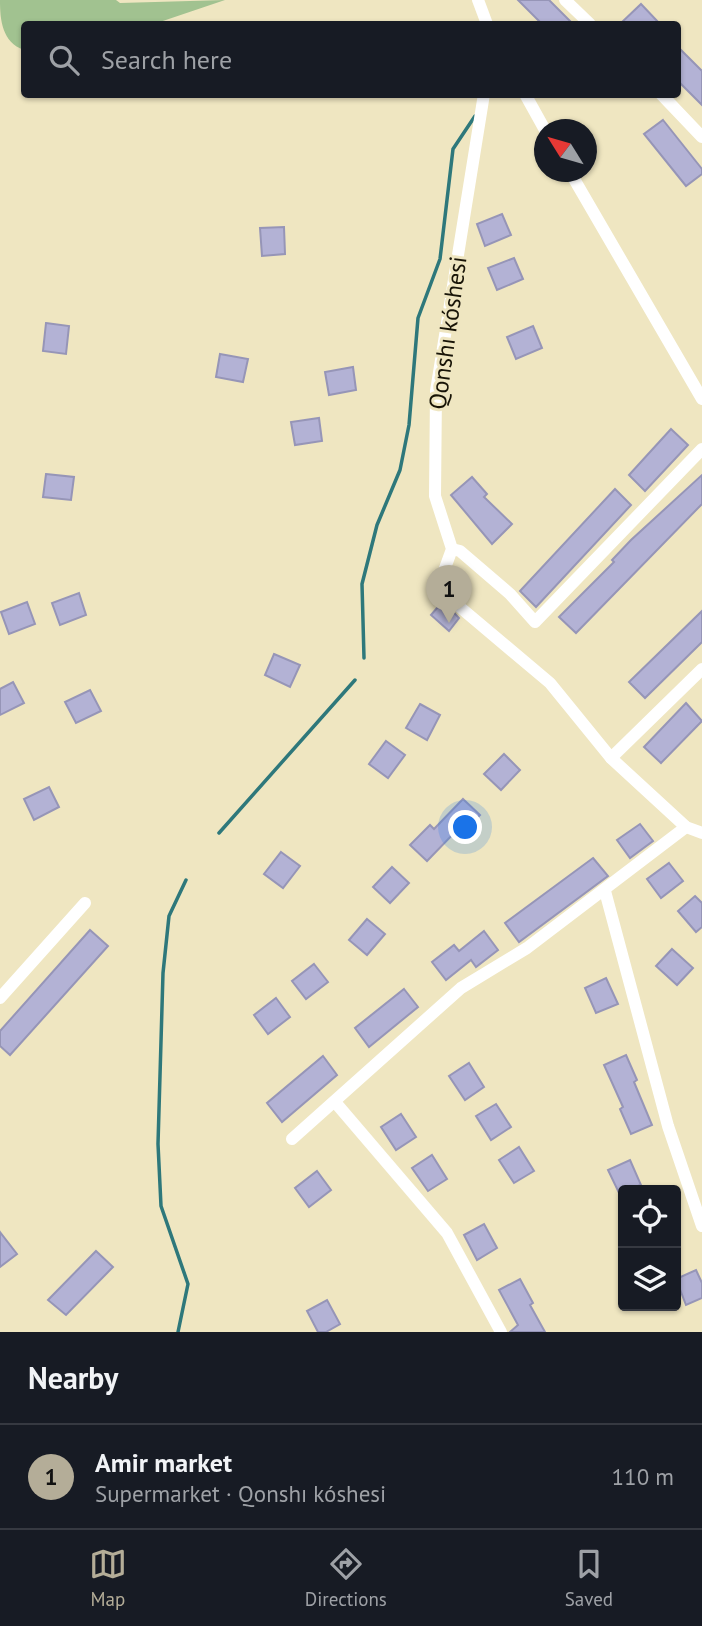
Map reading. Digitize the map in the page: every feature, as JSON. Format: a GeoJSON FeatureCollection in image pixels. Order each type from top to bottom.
{"type":"FeatureCollection","features":[{"type":"Feature","properties":{"kind":"street"},"geometry":{"type":"LineString","coordinates":[[478,0],[486,21]]}},
{"type":"Feature","properties":{"kind":"street"},"geometry":{"type":"LineString","coordinates":[[565,0],[587,21]]}},
{"type":"Feature","properties":{"kind":"street","name":"Qonshı kóshesi"},"geometry":{"type":"LineString","coordinates":[[452,549],[435,496],[436,391],[483,98]]}},
{"type":"Feature","properties":{"kind":"street"},"geometry":{"type":"LineString","coordinates":[[527,98],[539,119]]}},
{"type":"Feature","properties":{"kind":"street"},"geometry":{"type":"LineString","coordinates":[[665,98],[702,137]]}},
{"type":"Feature","properties":{"kind":"street"},"geometry":{"type":"LineString","coordinates":[[576,182],[702,399]]}},
{"type":"Feature","properties":{"kind":"street"},"geometry":{"type":"LineString","coordinates":[[702,450],[535,622],[510,594],[460,551],[452,549],[441,579],[455,603],[550,683],[611,758],[687,827],[702,833]]}},
{"type":"Feature","properties":{"kind":"street"},"geometry":{"type":"LineString","coordinates":[[611,758],[702,669]]}},
{"type":"Feature","properties":{"kind":"street"},"geometry":{"type":"LineString","coordinates":[[292,1139],[461,988],[527,948],[687,827]]}},
{"type":"Feature","properties":{"kind":"street"},"geometry":{"type":"LineString","coordinates":[[605,891],[668,1126],[702,1226]]}},
{"type":"Feature","properties":{"kind":"street"},"geometry":{"type":"LineString","coordinates":[[0,998],[85,903]]}},
{"type":"Feature","properties":{"kind":"street"},"geometry":{"type":"LineString","coordinates":[[335,1102],[447,1233],[501,1332]]}},
{"type":"Feature","properties":{"kind":"green space"},"geometry":{"type":"Polygon","coordinates":[[[0,0],[116,0],[120,3],[225,0],[163,21],[21,21],[21,48],[7,36],[0,0]]]}},
{"type":"Feature","properties":{"kind":"building"},"geometry":{"type":"Polygon","coordinates":[[[518,0],[549,0],[570,21],[539,21],[518,0]]]}},
{"type":"Feature","properties":{"kind":"building"},"geometry":{"type":"Polygon","coordinates":[[[641,4],[657,21],[623,21],[641,4]]]}},
{"type":"Feature","properties":{"kind":"building"},"geometry":{"type":"Polygon","coordinates":[[[681,50],[702,71],[702,105],[681,84],[681,50]]]}},
{"type":"Feature","properties":{"kind":"building"},"geometry":{"type":"Polygon","coordinates":[[[663,120],[702,169],[702,174],[686,186],[644,134],[663,120]]]}},
{"type":"Feature","properties":{"kind":"building"},"geometry":{"type":"Polygon","coordinates":[[[502,214],[511,235],[485,246],[477,224],[502,214]]]}},
{"type":"Feature","properties":{"kind":"building"},"geometry":{"type":"Polygon","coordinates":[[[284,227],[285,254],[262,256],[260,228],[284,227]]]}},
{"type":"Feature","properties":{"kind":"building"},"geometry":{"type":"Polygon","coordinates":[[[514,258],[523,279],[497,290],[488,268],[514,258]]]}},
{"type":"Feature","properties":{"kind":"building"},"geometry":{"type":"Polygon","coordinates":[[[46,323],[69,326],[66,354],[43,351],[46,323]]]}},
{"type":"Feature","properties":{"kind":"building"},"geometry":{"type":"Polygon","coordinates":[[[533,326],[542,348],[516,359],[507,337],[533,326]]]}},
{"type":"Feature","properties":{"kind":"building"},"geometry":{"type":"Polygon","coordinates":[[[220,354],[248,359],[243,382],[216,377],[220,354]]]}},
{"type":"Feature","properties":{"kind":"building"},"geometry":{"type":"Polygon","coordinates":[[[353,367],[356,390],[329,395],[325,372],[353,367]]]}},
{"type":"Feature","properties":{"kind":"building"},"geometry":{"type":"Polygon","coordinates":[[[319,418],[322,441],[295,445],[291,422],[319,418]]]}},
{"type":"Feature","properties":{"kind":"building"},"geometry":{"type":"Polygon","coordinates":[[[671,429],[688,445],[645,491],[629,475],[671,429]]]}},
{"type":"Feature","properties":{"kind":"building"},"geometry":{"type":"Polygon","coordinates":[[[46,474],[74,477],[71,500],[43,497],[46,474]]]}},
{"type":"Feature","properties":{"kind":"building"},"geometry":{"type":"Polygon","coordinates":[[[702,475],[702,504],[576,633],[559,617],[614,562],[612,560],[631,540],[702,475]]]}},
{"type":"Feature","properties":{"kind":"building"},"geometry":{"type":"Polygon","coordinates":[[[472,477],[487,494],[484,497],[512,524],[492,544],[451,495],[472,477]]]}},
{"type":"Feature","properties":{"kind":"building"},"geometry":{"type":"Polygon","coordinates":[[[615,489],[631,505],[536,607],[520,591],[615,489]]]}},
{"type":"Feature","properties":{"kind":"building"},"geometry":{"type":"Polygon","coordinates":[[[79,593],[86,615],[60,625],[52,603],[79,593]]]}},
{"type":"Feature","properties":{"kind":"building"},"geometry":{"type":"Polygon","coordinates":[[[443,601],[459,618],[449,631],[431,615],[443,601]]]}},
{"type":"Feature","properties":{"kind":"building"},"geometry":{"type":"Polygon","coordinates":[[[27,602],[35,624],[9,634],[1,612],[27,602]]]}},
{"type":"Feature","properties":{"kind":"building"},"geometry":{"type":"Polygon","coordinates":[[[702,611],[702,642],[645,698],[629,682],[702,611]]]}},
{"type":"Feature","properties":{"kind":"building"},"geometry":{"type":"Polygon","coordinates":[[[274,654],[300,665],[290,687],[265,675],[274,654]]]}},
{"type":"Feature","properties":{"kind":"building"},"geometry":{"type":"Polygon","coordinates":[[[13,682],[24,703],[0,715],[0,689],[13,682]]]}},
{"type":"Feature","properties":{"kind":"building"},"geometry":{"type":"Polygon","coordinates":[[[90,690],[101,711],[76,723],[65,702],[90,690]]]}},
{"type":"Feature","properties":{"kind":"building"},"geometry":{"type":"Polygon","coordinates":[[[686,703],[702,721],[661,763],[644,747],[686,703]]]}},
{"type":"Feature","properties":{"kind":"building"},"geometry":{"type":"Polygon","coordinates":[[[420,704],[440,715],[427,740],[406,728],[420,704]]]}},
{"type":"Feature","properties":{"kind":"building"},"geometry":{"type":"Polygon","coordinates":[[[386,741],[405,755],[388,778],[369,764],[386,741]]]}},
{"type":"Feature","properties":{"kind":"building"},"geometry":{"type":"Polygon","coordinates":[[[504,754],[520,770],[501,790],[484,774],[504,754]]]}},
{"type":"Feature","properties":{"kind":"building"},"geometry":{"type":"Polygon","coordinates":[[[49,787],[59,807],[34,820],[24,799],[49,787]]]}},
{"type":"Feature","properties":{"kind":"building"},"geometry":{"type":"Polygon","coordinates":[[[463,799],[480,815],[461,835],[456,831],[427,861],[410,845],[430,825],[434,829],[463,799]]]}},
{"type":"Feature","properties":{"kind":"building"},"geometry":{"type":"Polygon","coordinates":[[[640,824],[653,841],[630,858],[617,840],[640,824]]]}},
{"type":"Feature","properties":{"kind":"building"},"geometry":{"type":"Polygon","coordinates":[[[281,852],[300,866],[283,888],[264,874],[281,852]]]}},
{"type":"Feature","properties":{"kind":"building"},"geometry":{"type":"Polygon","coordinates":[[[593,858],[608,876],[519,942],[505,923],[593,858]]]}},
{"type":"Feature","properties":{"kind":"building"},"geometry":{"type":"Polygon","coordinates":[[[669,863],[683,881],[661,898],[647,879],[669,863]]]}},
{"type":"Feature","properties":{"kind":"building"},"geometry":{"type":"Polygon","coordinates":[[[392,867],[409,883],[390,903],[373,887],[392,867]]]}},
{"type":"Feature","properties":{"kind":"building"},"geometry":{"type":"Polygon","coordinates":[[[695,896],[702,903],[702,927],[696,932],[678,911],[695,896]]]}},
{"type":"Feature","properties":{"kind":"building"},"geometry":{"type":"Polygon","coordinates":[[[367,919],[385,934],[367,955],[349,940],[367,919]]]}},
{"type":"Feature","properties":{"kind":"building"},"geometry":{"type":"Polygon","coordinates":[[[90,930],[108,946],[10,1055],[0,1046],[0,1031],[90,930]]]}},
{"type":"Feature","properties":{"kind":"building"},"geometry":{"type":"Polygon","coordinates":[[[484,931],[498,950],[476,967],[471,960],[446,980],[432,962],[454,945],[459,951],[484,931]]]}},
{"type":"Feature","properties":{"kind":"building"},"geometry":{"type":"Polygon","coordinates":[[[672,949],[693,968],[677,985],[656,966],[672,949]]]}},
{"type":"Feature","properties":{"kind":"building"},"geometry":{"type":"Polygon","coordinates":[[[314,964],[328,982],[306,999],[292,981],[314,964]]]}},
{"type":"Feature","properties":{"kind":"building"},"geometry":{"type":"Polygon","coordinates":[[[606,978],[618,1004],[596,1013],[585,988],[606,978]]]}},
{"type":"Feature","properties":{"kind":"building"},"geometry":{"type":"Polygon","coordinates":[[[404,989],[418,1007],[369,1047],[355,1028],[404,989]]]}},
{"type":"Feature","properties":{"kind":"building"},"geometry":{"type":"Polygon","coordinates":[[[276,998],[290,1017],[268,1034],[254,1015],[276,998]]]}},
{"type":"Feature","properties":{"kind":"building"},"geometry":{"type":"Polygon","coordinates":[[[626,1055],[652,1125],[631,1134],[620,1109],[623,1107],[604,1065],[626,1055]]]}},
{"type":"Feature","properties":{"kind":"building"},"geometry":{"type":"Polygon","coordinates":[[[323,1056],[337,1075],[282,1122],[267,1103],[323,1056]]]}},
{"type":"Feature","properties":{"kind":"building"},"geometry":{"type":"Polygon","coordinates":[[[469,1063],[484,1087],[465,1100],[449,1076],[469,1063]]]}},
{"type":"Feature","properties":{"kind":"building"},"geometry":{"type":"Polygon","coordinates":[[[496,1104],[511,1127],[491,1140],[476,1116],[496,1104]]]}},
{"type":"Feature","properties":{"kind":"building"},"geometry":{"type":"Polygon","coordinates":[[[401,1114],[416,1137],[396,1150],[381,1127],[401,1114]]]}},
{"type":"Feature","properties":{"kind":"building"},"geometry":{"type":"Polygon","coordinates":[[[519,1147],[534,1171],[514,1183],[499,1160],[519,1147]]]}},
{"type":"Feature","properties":{"kind":"building"},"geometry":{"type":"Polygon","coordinates":[[[432,1155],[447,1179],[428,1191],[412,1168],[432,1155]]]}},
{"type":"Feature","properties":{"kind":"building"},"geometry":{"type":"Polygon","coordinates":[[[630,1160],[641,1185],[618,1185],[618,1191],[608,1170],[630,1160]]]}},
{"type":"Feature","properties":{"kind":"building"},"geometry":{"type":"Polygon","coordinates":[[[317,1171],[331,1190],[309,1207],[295,1188],[317,1171]]]}},
{"type":"Feature","properties":{"kind":"building"},"geometry":{"type":"Polygon","coordinates":[[[484,1224],[497,1248],[477,1260],[464,1235],[484,1224]]]}},
{"type":"Feature","properties":{"kind":"building"},"geometry":{"type":"Polygon","coordinates":[[[0,1232],[17,1254],[0,1267],[0,1232]]]}},
{"type":"Feature","properties":{"kind":"building"},"geometry":{"type":"Polygon","coordinates":[[[96,1251],[113,1267],[66,1315],[48,1300],[96,1251]]]}},
{"type":"Feature","properties":{"kind":"building"},"geometry":{"type":"Polygon","coordinates":[[[696,1270],[702,1283],[702,1298],[686,1305],[681,1292],[681,1277],[696,1270]]]}},
{"type":"Feature","properties":{"kind":"building"},"geometry":{"type":"Polygon","coordinates":[[[520,1279],[545,1332],[510,1332],[518,1325],[499,1290],[520,1279]]]}},
{"type":"Feature","properties":{"kind":"building"},"geometry":{"type":"Polygon","coordinates":[[[327,1300],[340,1324],[326,1332],[318,1332],[307,1311],[327,1300]]]}},
{"type":"Feature","properties":{"kind":"waterway"},"geometry":{"type":"LineString","coordinates":[[364,658],[362,584],[377,525],[400,470],[409,425],[418,318],[440,259],[453,149],[475,116]]}},
{"type":"Feature","properties":{"kind":"waterway"},"geometry":{"type":"LineString","coordinates":[[219,833],[355,680]]}},
{"type":"Feature","properties":{"kind":"waterway"},"geometry":{"type":"LineString","coordinates":[[178,1332],[188,1284],[161,1206],[158,1144],[163,973],[169,916],[186,880]]}},
{"type":"Feature","properties":{"kind":"place","name":"Amir market"},"geometry":{"type":"Point","coordinates":[449,623]}}]}
